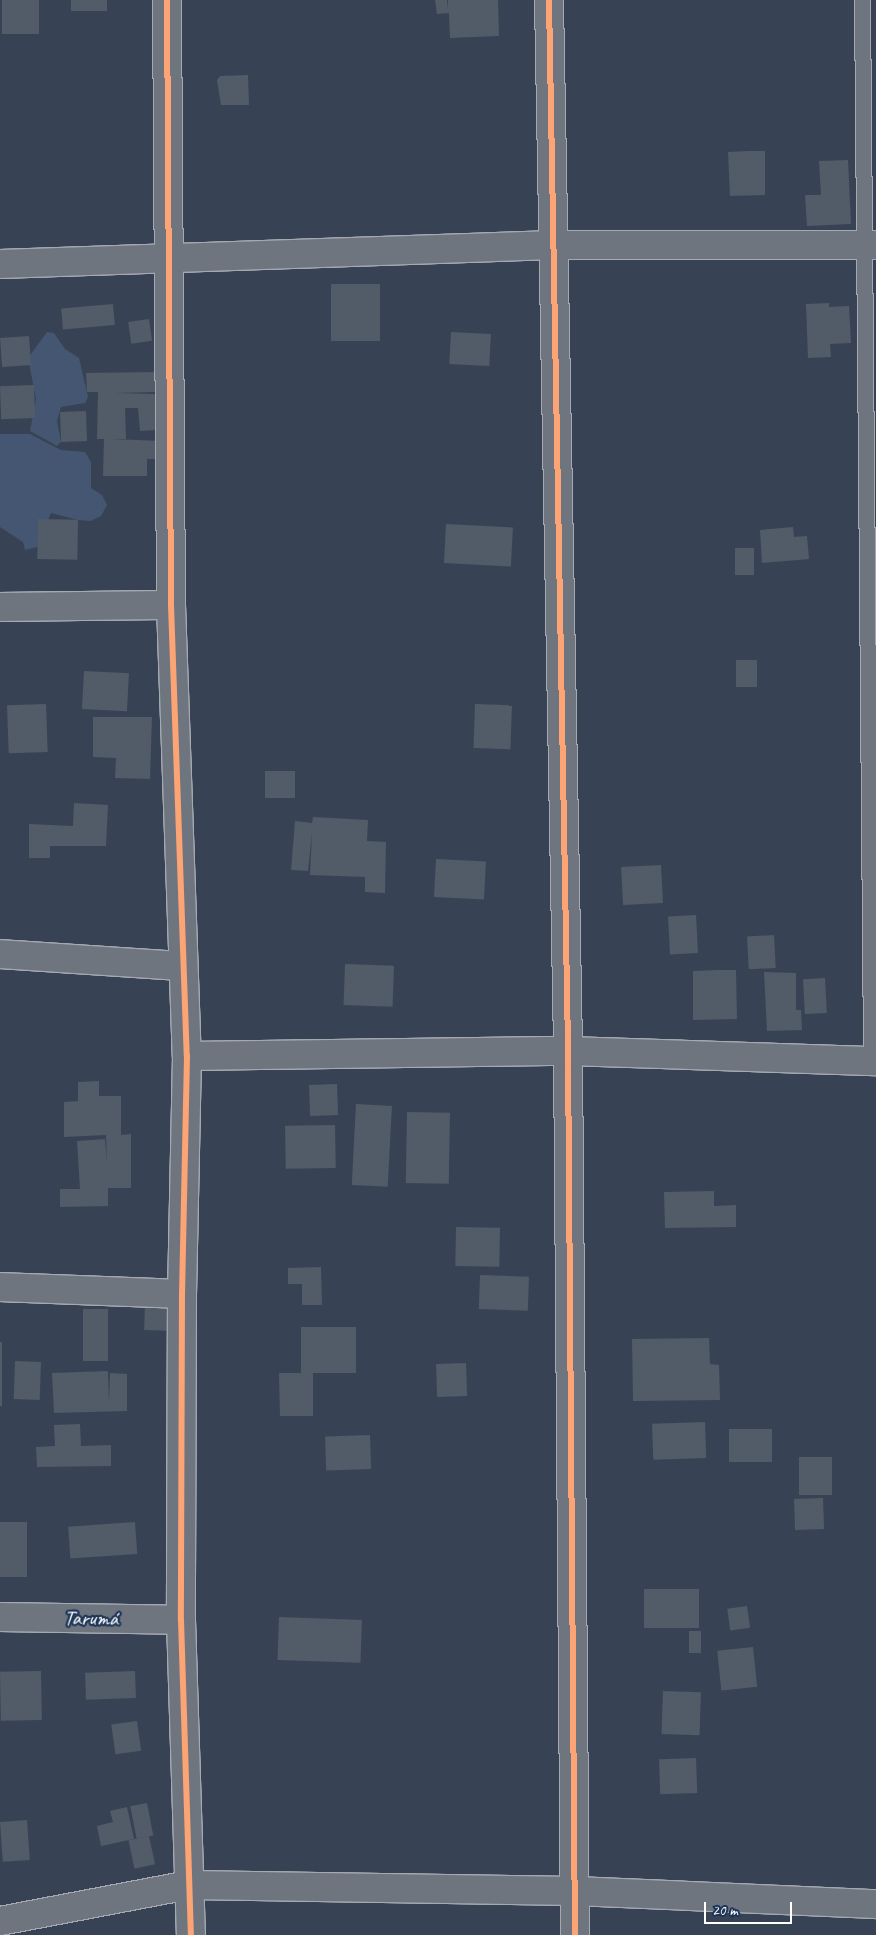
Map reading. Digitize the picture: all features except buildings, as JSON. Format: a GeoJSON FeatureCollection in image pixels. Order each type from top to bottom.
{"type":"FeatureCollection","features":[{"type":"Feature","properties":{"kind":"street"},"geometry":{"type":"LineString","coordinates":[[167,0],[171,605],[182,966],[187,1056],[182,1294],[181,1620],[191,1935]]}},
{"type":"Feature","properties":{"kind":"street"},"geometry":{"type":"LineString","coordinates":[[549,0],[568,1051],[575,1935]]}},
{"type":"Feature","properties":{"kind":"street"},"geometry":{"type":"LineString","coordinates":[[0,264],[170,260],[554,245],[869,245]]}},
{"type":"Feature","properties":{"kind":"street"},"geometry":{"type":"LineString","coordinates":[[0,607],[171,605]]}},
{"type":"Feature","properties":{"kind":"street"},"geometry":{"type":"LineString","coordinates":[[0,954],[182,966]]}},
{"type":"Feature","properties":{"kind":"street"},"geometry":{"type":"LineString","coordinates":[[187,1056],[568,1051],[874,1061]]}},
{"type":"Feature","properties":{"kind":"street"},"geometry":{"type":"LineString","coordinates":[[0,1287],[182,1294]]}},
{"type":"Feature","properties":{"kind":"street","name":"Tarumá"},"geometry":{"type":"LineString","coordinates":[[0,1617],[181,1620]]}},
{"type":"Feature","properties":{"kind":"street"},"geometry":{"type":"LineString","coordinates":[[0,1920],[190,1885],[575,1891],[876,1904]]}},
{"type":"Feature","properties":{"kind":"lane"},"geometry":{"type":"LineString","coordinates":[[862,0],[869,245],[874,1061]]}},
{"type":"Feature","properties":{"kind":"shaded area"},"geometry":{"type":"Polygon","coordinates":[[[47,332],[54,333],[65,349],[79,358],[88,397],[85,403],[61,407],[57,421],[61,442],[57,446],[30,431],[36,399],[28,358],[47,332]]]}},
{"type":"Feature","properties":{"kind":"shaded area"},"geometry":{"type":"Polygon","coordinates":[[[0,434],[30,434],[61,450],[85,452],[91,462],[91,488],[102,495],[107,505],[101,516],[91,521],[78,520],[51,513],[37,547],[25,550],[23,542],[0,527],[0,434]]]}},
{"type":"Feature","properties":{"kind":"cycle path"},"geometry":{"type":"LineString","coordinates":[[167,0],[171,605],[187,1056],[182,1294],[181,1620],[191,1935]]}},
{"type":"Feature","properties":{"kind":"cycle path"},"geometry":{"type":"LineString","coordinates":[[549,0],[568,1051],[575,1935]]}}]}
